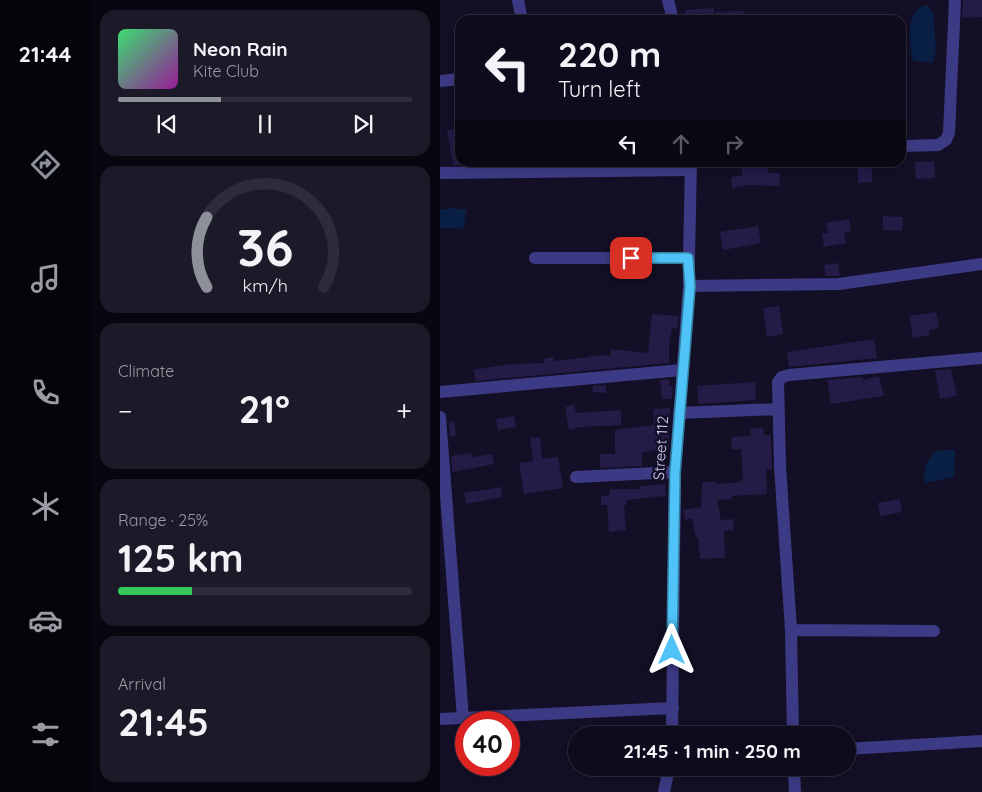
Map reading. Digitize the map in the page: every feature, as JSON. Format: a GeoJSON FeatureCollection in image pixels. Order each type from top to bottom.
{"type":"FeatureCollection","features":[{"type":"Feature","properties":{"kind":"street"},"geometry":{"type":"LineString","coordinates":[[518,0],[521,15]]}},
{"type":"Feature","properties":{"kind":"street"},"geometry":{"type":"LineString","coordinates":[[668,0],[672,15]]}},
{"type":"Feature","properties":{"kind":"street"},"geometry":{"type":"LineString","coordinates":[[906,146],[938,145],[946,140],[949,132],[954,0]]}},
{"type":"Feature","properties":{"kind":"street"},"geometry":{"type":"LineString","coordinates":[[440,81],[455,80]]}},
{"type":"Feature","properties":{"kind":"street"},"geometry":{"type":"LineString","coordinates":[[440,173],[654,167]]}},
{"type":"Feature","properties":{"kind":"street","name":"Street 112"},"geometry":{"type":"LineString","coordinates":[[672,726],[675,472],[690,286],[688,258],[690,167]]}},
{"type":"Feature","properties":{"kind":"street"},"geometry":{"type":"LineString","coordinates":[[535,258],[688,258]]}},
{"type":"Feature","properties":{"kind":"street"},"geometry":{"type":"LineString","coordinates":[[690,286],[839,284],[982,264]]}},
{"type":"Feature","properties":{"kind":"street"},"geometry":{"type":"LineString","coordinates":[[793,726],[791,630],[780,466],[778,382],[789,375],[982,358]]}},
{"type":"Feature","properties":{"kind":"street"},"geometry":{"type":"LineString","coordinates":[[440,392],[682,370]]}},
{"type":"Feature","properties":{"kind":"street"},"geometry":{"type":"LineString","coordinates":[[679,413],[778,409]]}},
{"type":"Feature","properties":{"kind":"street"},"geometry":{"type":"LineString","coordinates":[[440,417],[462,711]]}},
{"type":"Feature","properties":{"kind":"street"},"geometry":{"type":"LineString","coordinates":[[576,477],[675,472]]}},
{"type":"Feature","properties":{"kind":"street"},"geometry":{"type":"LineString","coordinates":[[791,630],[934,631]]}},
{"type":"Feature","properties":{"kind":"street"},"geometry":{"type":"LineString","coordinates":[[520,715],[673,708]]}},
{"type":"Feature","properties":{"kind":"street"},"geometry":{"type":"LineString","coordinates":[[440,719],[455,718]]}},
{"type":"Feature","properties":{"kind":"street"},"geometry":{"type":"LineString","coordinates":[[856,749],[982,741]]}},
{"type":"Feature","properties":{"kind":"street"},"geometry":{"type":"LineString","coordinates":[[664,792],[667,776]]}},
{"type":"Feature","properties":{"kind":"street"},"geometry":{"type":"LineString","coordinates":[[794,776],[795,792]]}},
{"type":"Feature","properties":{"kind":"water"},"geometry":{"type":"Polygon","coordinates":[[[927,5],[933,12],[936,49],[933,63],[913,61],[910,46],[911,20],[920,8],[927,5]]]}},
{"type":"Feature","properties":{"kind":"water"},"geometry":{"type":"Polygon","coordinates":[[[454,208],[467,210],[463,229],[440,228],[440,210],[454,208]]]}},
{"type":"Feature","properties":{"kind":"water"},"geometry":{"type":"Polygon","coordinates":[[[955,450],[954,477],[926,483],[924,471],[929,459],[934,452],[955,450]]]}},
{"type":"Feature","properties":{"kind":"building"},"geometry":{"type":"Polygon","coordinates":[[[963,0],[982,0],[982,17],[962,18],[963,0]]]}},
{"type":"Feature","properties":{"kind":"building"},"geometry":{"type":"Polygon","coordinates":[[[714,8],[715,15],[686,15],[685,10],[714,8]]]}},
{"type":"Feature","properties":{"kind":"building"},"geometry":{"type":"Polygon","coordinates":[[[744,11],[744,15],[716,15],[716,12],[744,11]]]}},
{"type":"Feature","properties":{"kind":"building"},"geometry":{"type":"Polygon","coordinates":[[[455,129],[455,165],[453,165],[447,130],[455,129]]]}},
{"type":"Feature","properties":{"kind":"building"},"geometry":{"type":"Polygon","coordinates":[[[934,161],[935,178],[916,179],[915,162],[934,161]]]}},
{"type":"Feature","properties":{"kind":"building"},"geometry":{"type":"Polygon","coordinates":[[[741,167],[767,167],[768,173],[780,173],[779,186],[750,185],[732,188],[731,177],[743,175],[741,167]]]}},
{"type":"Feature","properties":{"kind":"building"},"geometry":{"type":"Polygon","coordinates":[[[858,167],[872,167],[872,182],[858,183],[858,167]]]}},
{"type":"Feature","properties":{"kind":"building"},"geometry":{"type":"Polygon","coordinates":[[[883,216],[903,217],[902,231],[883,230],[883,216]]]}},
{"type":"Feature","properties":{"kind":"building"},"geometry":{"type":"Polygon","coordinates":[[[849,219],[851,232],[844,233],[846,243],[824,247],[822,234],[828,233],[826,223],[849,219]]]}},
{"type":"Feature","properties":{"kind":"building"},"geometry":{"type":"Polygon","coordinates":[[[758,226],[761,243],[723,250],[720,232],[758,226]]]}},
{"type":"Feature","properties":{"kind":"building"},"geometry":{"type":"Polygon","coordinates":[[[838,263],[840,276],[826,276],[824,265],[838,263]]]}},
{"type":"Feature","properties":{"kind":"building"},"geometry":{"type":"Polygon","coordinates":[[[779,306],[783,334],[767,337],[763,308],[779,306]]]}},
{"type":"Feature","properties":{"kind":"building"},"geometry":{"type":"Polygon","coordinates":[[[936,312],[939,328],[929,330],[929,335],[913,338],[909,316],[936,312]]]}},
{"type":"Feature","properties":{"kind":"building"},"geometry":{"type":"Polygon","coordinates":[[[652,314],[679,316],[677,329],[672,328],[669,345],[669,363],[476,381],[473,370],[510,364],[544,363],[544,359],[553,357],[554,361],[611,355],[611,349],[648,353],[652,314]]]}},
{"type":"Feature","properties":{"kind":"building"},"geometry":{"type":"Polygon","coordinates":[[[874,339],[877,358],[789,367],[787,352],[874,339]]]}},
{"type":"Feature","properties":{"kind":"building"},"geometry":{"type":"Polygon","coordinates":[[[951,369],[957,396],[940,399],[935,370],[951,369]]]}},
{"type":"Feature","properties":{"kind":"building"},"geometry":{"type":"Polygon","coordinates":[[[879,376],[884,396],[831,404],[827,380],[862,377],[863,380],[879,376]]]}},
{"type":"Feature","properties":{"kind":"building"},"geometry":{"type":"Polygon","coordinates":[[[669,379],[669,387],[673,386],[672,399],[662,399],[660,380],[669,379]]]}},
{"type":"Feature","properties":{"kind":"building"},"geometry":{"type":"Polygon","coordinates":[[[755,382],[756,400],[698,404],[697,386],[755,382]]]}},
{"type":"Feature","properties":{"kind":"building"},"geometry":{"type":"Polygon","coordinates":[[[606,385],[606,393],[593,392],[593,386],[606,385]]]}},
{"type":"Feature","properties":{"kind":"building"},"geometry":{"type":"Polygon","coordinates":[[[574,405],[576,413],[621,410],[621,425],[580,427],[569,430],[565,407],[574,405]]]}},
{"type":"Feature","properties":{"kind":"building"},"geometry":{"type":"Polygon","coordinates":[[[670,408],[669,448],[642,452],[642,466],[600,468],[600,454],[615,454],[615,430],[654,425],[653,409],[670,408]]]}},
{"type":"Feature","properties":{"kind":"building"},"geometry":{"type":"Polygon","coordinates":[[[514,416],[516,427],[498,430],[496,419],[514,416]]]}},
{"type":"Feature","properties":{"kind":"building"},"geometry":{"type":"Polygon","coordinates":[[[454,421],[456,436],[450,437],[449,422],[454,421]]]}},
{"type":"Feature","properties":{"kind":"building"},"geometry":{"type":"Polygon","coordinates":[[[763,427],[764,435],[771,435],[772,469],[766,469],[767,494],[731,496],[732,499],[717,500],[721,520],[733,519],[734,530],[724,531],[725,558],[700,559],[698,537],[696,538],[692,518],[685,520],[683,510],[701,507],[702,482],[717,482],[717,484],[741,482],[743,478],[741,449],[732,449],[731,437],[751,436],[750,429],[763,427]]]}},
{"type":"Feature","properties":{"kind":"building"},"geometry":{"type":"Polygon","coordinates":[[[540,437],[542,459],[558,457],[563,488],[524,494],[519,463],[533,461],[530,438],[540,437]]]}},
{"type":"Feature","properties":{"kind":"building"},"geometry":{"type":"Polygon","coordinates":[[[471,453],[472,457],[492,454],[494,464],[452,472],[451,456],[471,453]]]}},
{"type":"Feature","properties":{"kind":"building"},"geometry":{"type":"Polygon","coordinates":[[[665,484],[666,496],[627,500],[627,505],[624,505],[626,530],[609,532],[607,505],[601,505],[601,496],[610,495],[610,489],[640,489],[640,486],[665,484]]]}},
{"type":"Feature","properties":{"kind":"building"},"geometry":{"type":"Polygon","coordinates":[[[501,487],[502,497],[466,504],[464,493],[501,487]]]}},
{"type":"Feature","properties":{"kind":"building"},"geometry":{"type":"Polygon","coordinates":[[[900,499],[902,512],[880,516],[878,503],[900,499]]]}},
{"type":"Feature","properties":{"kind":"route"},"geometry":{"type":"LineString","coordinates":[[631,258],[688,258],[690,286],[675,472],[672,650]]}}]}
